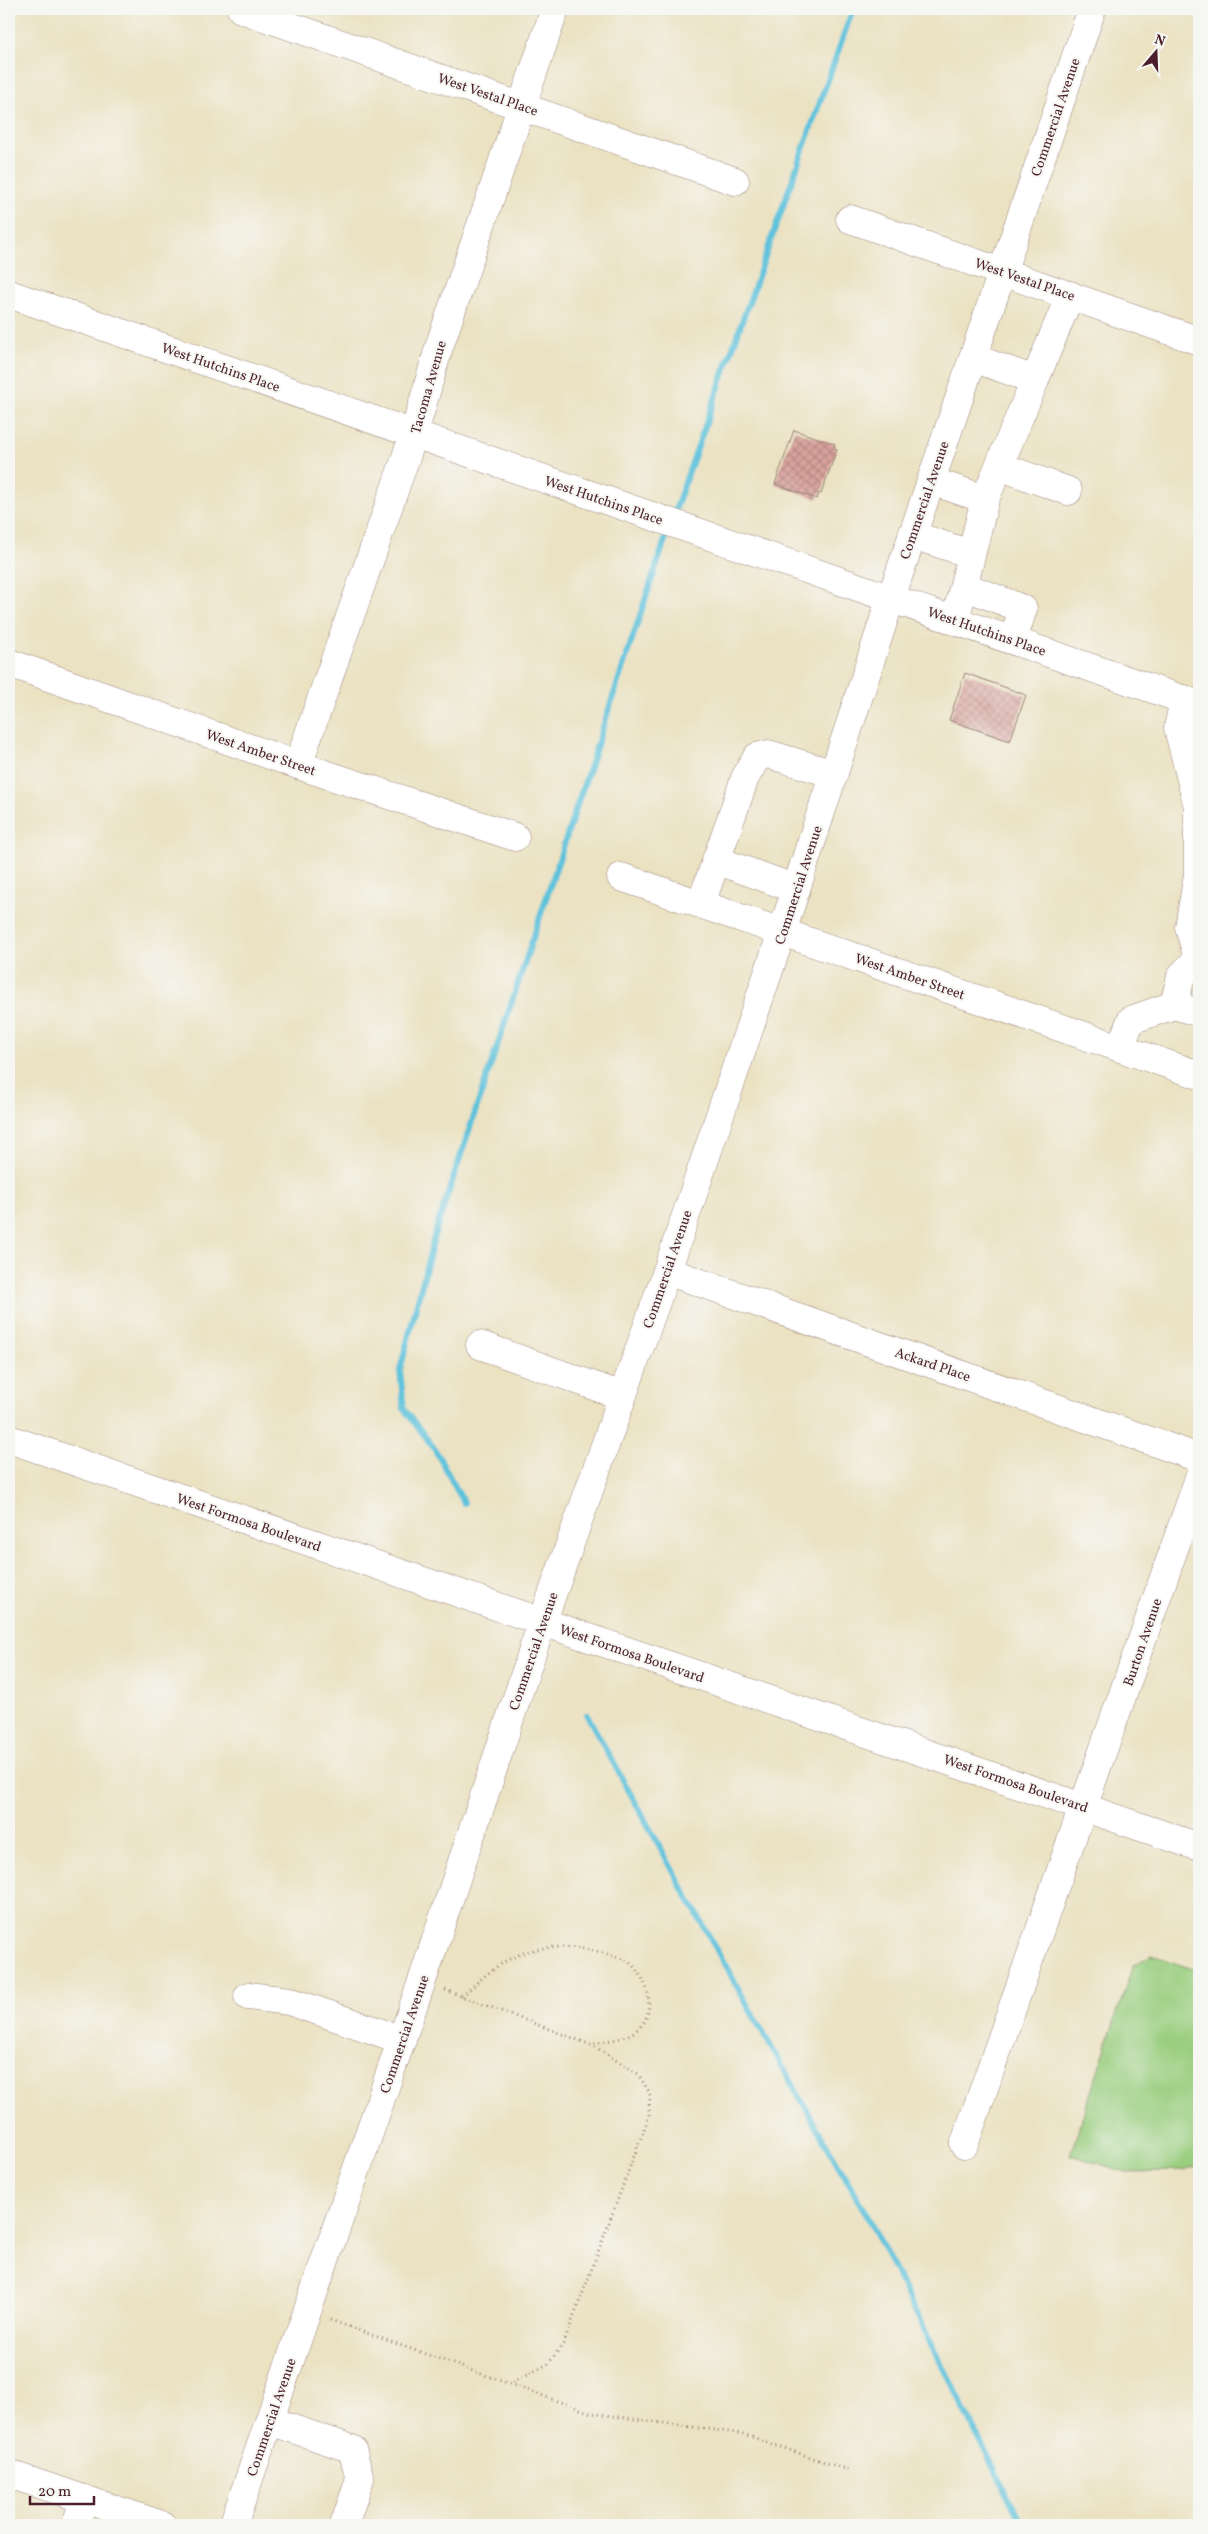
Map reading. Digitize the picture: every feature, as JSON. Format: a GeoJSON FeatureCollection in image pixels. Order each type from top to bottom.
{"type":"FeatureCollection","features":[{"type":"Feature","properties":{"kind":"street","name":"West Vestal Place"},"geometry":{"type":"LineString","coordinates":[[241,9],[734,181]]}},
{"type":"Feature","properties":{"kind":"street","name":"Tacoma Avenue"},"geometry":{"type":"LineString","coordinates":[[298,765],[414,434],[439,347],[555,9]]}},
{"type":"Feature","properties":{"kind":"street","name":"Commercial Avenue"},"geometry":{"type":"LineString","coordinates":[[233,2525],[402,2040],[542,1623],[667,1271],[782,932],[912,535],[1092,9]]}},
{"type":"Feature","properties":{"kind":"street","name":"West Vestal Place"},"geometry":{"type":"LineString","coordinates":[[850,219],[1199,341]]}},
{"type":"Feature","properties":{"kind":"street","name":"West Hutchins Place"},"geometry":{"type":"LineString","coordinates":[[9,294],[1192,702]]}},
{"type":"Feature","properties":{"kind":"street"},"geometry":{"type":"LineString","coordinates":[[956,621],[985,499],[1070,295]]}},
{"type":"Feature","properties":{"kind":"street"},"geometry":{"type":"LineString","coordinates":[[973,358],[1035,380]]}},
{"type":"Feature","properties":{"kind":"street"},"geometry":{"type":"LineString","coordinates":[[999,466],[1068,491]]}},
{"type":"Feature","properties":{"kind":"street"},"geometry":{"type":"LineString","coordinates":[[931,481],[985,499]]}},
{"type":"Feature","properties":{"kind":"street"},"geometry":{"type":"LineString","coordinates":[[912,535],[971,554]]}},
{"type":"Feature","properties":{"kind":"street"},"geometry":{"type":"LineString","coordinates":[[964,586],[1023,609],[1013,640]]}},
{"type":"Feature","properties":{"kind":"street","name":"West Amber Street"},"geometry":{"type":"LineString","coordinates":[[9,663],[298,765],[515,837]]}},
{"type":"Feature","properties":{"kind":"street"},"geometry":{"type":"LineString","coordinates":[[1174,1005],[1181,976],[1198,961],[1189,927],[1198,874],[1198,807],[1193,766],[1178,728],[1192,702]]}},
{"type":"Feature","properties":{"kind":"street"},"geometry":{"type":"LineString","coordinates":[[701,904],[745,778],[757,756],[768,754],[834,774]]}},
{"type":"Feature","properties":{"kind":"street"},"geometry":{"type":"LineString","coordinates":[[716,860],[796,889]]}},
{"type":"Feature","properties":{"kind":"street","name":"West Amber Street"},"geometry":{"type":"LineString","coordinates":[[621,877],[1199,1075]]}},
{"type":"Feature","properties":{"kind":"street"},"geometry":{"type":"LineString","coordinates":[[1120,1048],[1131,1020],[1174,1005],[1199,1013]]}},
{"type":"Feature","properties":{"kind":"street","name":"Ackard Place"},"geometry":{"type":"LineString","coordinates":[[667,1271],[1199,1458]]}},
{"type":"Feature","properties":{"kind":"street"},"geometry":{"type":"LineString","coordinates":[[480,1345],[622,1396]]}},
{"type":"Feature","properties":{"kind":"street","name":"West Formosa Boulevard"},"geometry":{"type":"LineString","coordinates":[[9,1439],[1199,1847]]}},
{"type":"Feature","properties":{"kind":"street","name":"Burton Avenue"},"geometry":{"type":"LineString","coordinates":[[964,2145],[1199,1478]]}},
{"type":"Feature","properties":{"kind":"street"},"geometry":{"type":"LineString","coordinates":[[248,1996],[289,2001],[402,2040]]}},
{"type":"Feature","properties":{"kind":"street"},"geometry":{"type":"LineString","coordinates":[[270,2421],[352,2450],[360,2479],[344,2525]]}},
{"type":"Feature","properties":{"kind":"street"},"geometry":{"type":"LineString","coordinates":[[9,2474],[152,2524]]}},
{"type":"Feature","properties":{"kind":"street"},"geometry":{"type":"LineString","coordinates":[[76,2525],[84,2499]]}},
{"type":"Feature","properties":{"kind":"path"},"geometry":{"type":"LineString","coordinates":[[462,1996],[492,1969],[517,1955],[544,1947],[565,1946],[594,1950],[629,1962],[644,1981],[651,2002],[644,2020],[634,2032],[617,2039],[588,2044]]}},
{"type":"Feature","properties":{"kind":"path"},"geometry":{"type":"LineString","coordinates":[[422,1981],[588,2044],[638,2074],[650,2093],[649,2116],[564,2343],[548,2364],[509,2384]]}},
{"type":"Feature","properties":{"kind":"path"},"geometry":{"type":"LineString","coordinates":[[308,2312],[591,2413],[743,2434],[848,2470]]}},
{"type":"Feature","properties":{"kind":"green space"},"geometry":{"type":"Polygon","coordinates":[[[1152,1955],[1199,1971],[1199,2166],[1184,2171],[1126,2172],[1070,2155],[1133,1965],[1152,1955]]]}},
{"type":"Feature","properties":{"kind":"building"},"geometry":{"type":"Polygon","coordinates":[[[794,430],[835,444],[834,448],[837,449],[821,494],[819,493],[817,499],[775,484],[794,430]]]}},
{"type":"Feature","properties":{"kind":"building"},"geometry":{"type":"Polygon","coordinates":[[[965,673],[1026,695],[1010,741],[949,720],[965,673]]]}},
{"type":"Feature","properties":{"kind":"waterway"},"geometry":{"type":"LineString","coordinates":[[673,516],[853,9]]}},
{"type":"Feature","properties":{"kind":"waterway"},"geometry":{"type":"LineString","coordinates":[[464,1503],[434,1448],[404,1409],[400,1370],[435,1233],[669,528]]}},
{"type":"Feature","properties":{"kind":"waterway"},"geometry":{"type":"LineString","coordinates":[[587,1715],[749,2008],[869,2219],[1022,2525]]}}]}
